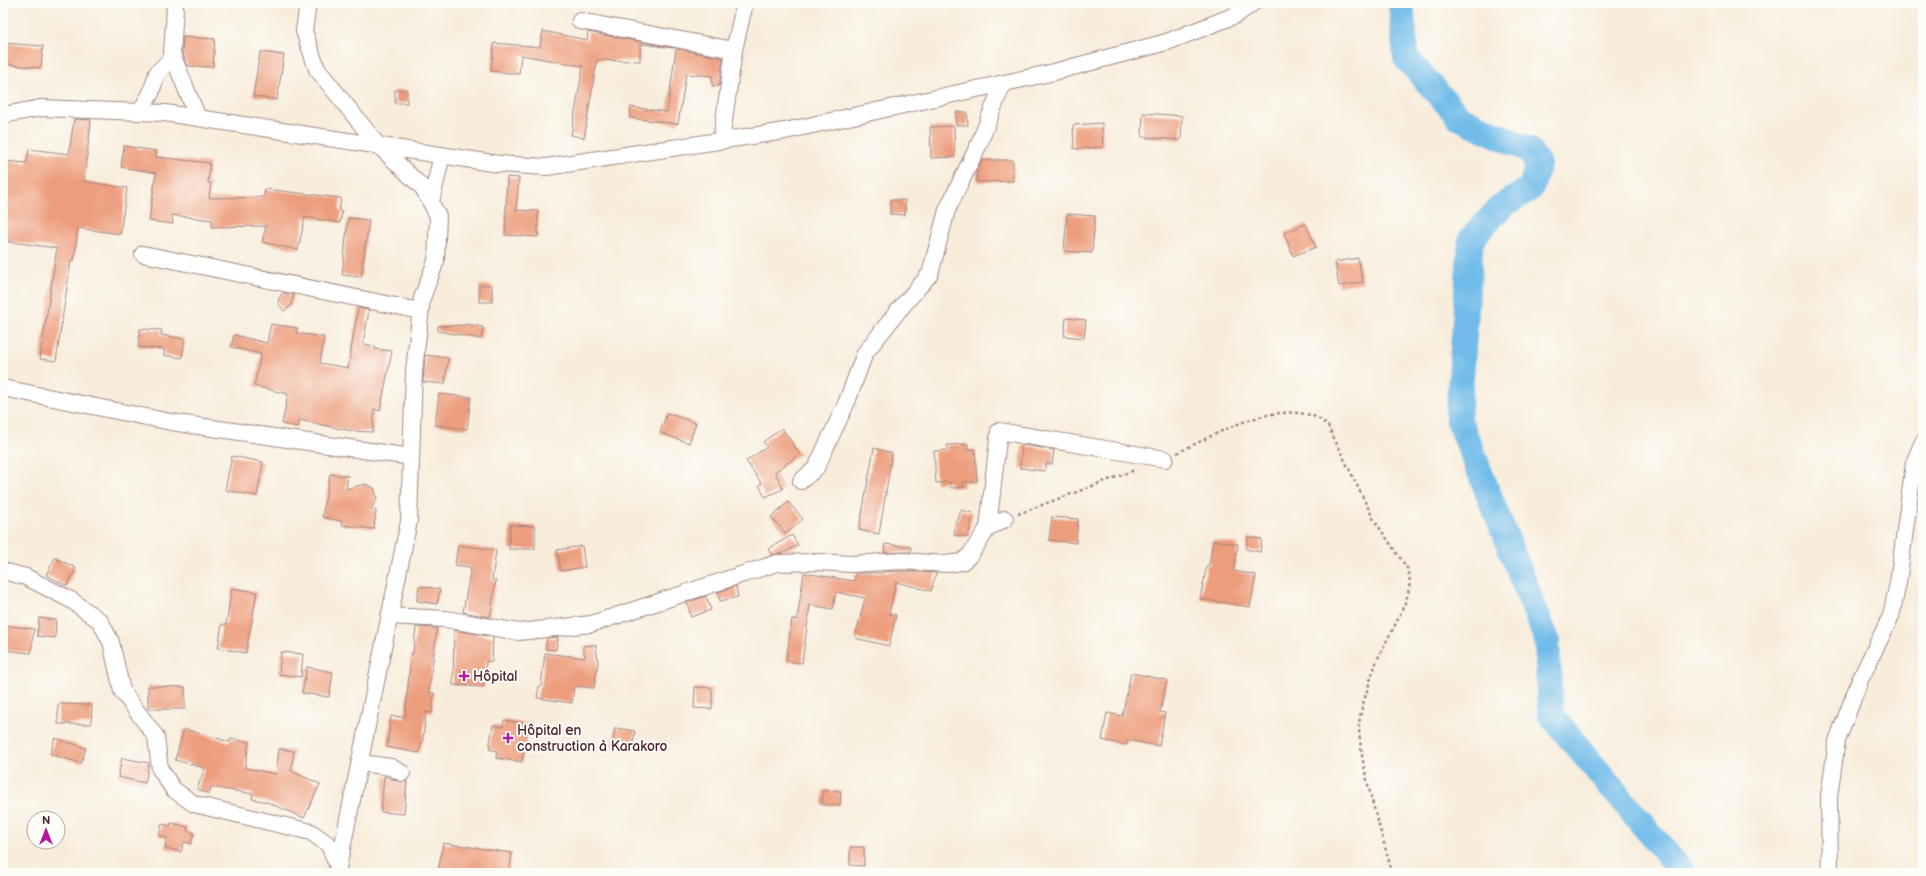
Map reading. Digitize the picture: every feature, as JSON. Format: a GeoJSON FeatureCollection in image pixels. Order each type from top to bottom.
{"type":"FeatureCollection","features":[{"type":"Feature","properties":{"kind":"street"},"geometry":{"type":"LineString","coordinates":[[173,3],[175,8],[173,57],[198,118]]}},
{"type":"Feature","properties":{"kind":"street"},"geometry":{"type":"LineString","coordinates":[[308,3],[304,31],[317,69],[377,144],[424,188],[438,216],[436,260],[422,298],[414,371],[408,521],[360,763],[337,870]]}},
{"type":"Feature","properties":{"kind":"street"},"geometry":{"type":"LineString","coordinates":[[721,141],[734,50],[745,3]]}},
{"type":"Feature","properties":{"kind":"street"},"geometry":{"type":"LineString","coordinates":[[3,115],[42,108],[165,113],[377,144],[499,164],[546,167],[785,131],[1050,73],[1167,42],[1236,15],[1253,3]]}},
{"type":"Feature","properties":{"kind":"street"},"geometry":{"type":"LineString","coordinates":[[580,21],[734,50]]}},
{"type":"Feature","properties":{"kind":"street"},"geometry":{"type":"LineString","coordinates":[[140,112],[152,93],[157,73],[173,57]]}},
{"type":"Feature","properties":{"kind":"street"},"geometry":{"type":"LineString","coordinates":[[801,481],[816,468],[846,404],[865,353],[898,311],[930,274],[947,210],[979,144],[1003,83]]}},
{"type":"Feature","properties":{"kind":"street"},"geometry":{"type":"LineString","coordinates":[[431,202],[442,154]]}},
{"type":"Feature","properties":{"kind":"street"},"geometry":{"type":"LineString","coordinates":[[143,254],[420,311]]}},
{"type":"Feature","properties":{"kind":"street"},"geometry":{"type":"LineString","coordinates":[[3,388],[171,422],[411,457]]}},
{"type":"Feature","properties":{"kind":"street"},"geometry":{"type":"LineString","coordinates":[[389,616],[446,619],[518,632],[591,624],[777,563],[819,562],[851,564],[902,561],[946,564],[962,562],[970,556],[988,528],[999,431],[1165,458]]}},
{"type":"Feature","properties":{"kind":"street"},"geometry":{"type":"LineString","coordinates":[[1830,873],[1829,796],[1837,740],[1860,680],[1891,616],[1898,583],[1914,463],[1923,442]]}},
{"type":"Feature","properties":{"kind":"street"},"geometry":{"type":"LineString","coordinates":[[988,528],[1005,519]]}},
{"type":"Feature","properties":{"kind":"street"},"geometry":{"type":"LineString","coordinates":[[3,571],[26,577],[71,600],[100,621],[111,642],[122,691],[156,737],[160,769],[173,789],[194,804],[311,832],[329,845],[337,870]]}},
{"type":"Feature","properties":{"kind":"street"},"geometry":{"type":"LineString","coordinates":[[360,763],[391,767],[402,773]]}},
{"type":"Feature","properties":{"kind":"path"},"geometry":{"type":"LineString","coordinates":[[1165,458],[1240,422],[1286,412],[1314,416],[1328,426],[1374,520],[1407,568],[1411,576],[1406,600],[1374,667],[1359,724],[1365,767],[1392,873]]}},
{"type":"Feature","properties":{"kind":"path"},"geometry":{"type":"LineString","coordinates":[[1005,519],[1136,470]]}},
{"type":"Feature","properties":{"kind":"building"},"geometry":{"type":"Polygon","coordinates":[[[543,31],[587,40],[588,32],[674,48],[640,44],[640,61],[597,60],[584,138],[571,135],[583,66],[521,55],[519,74],[491,71],[494,43],[540,47],[543,31]]]}},
{"type":"Feature","properties":{"kind":"building"},"geometry":{"type":"Polygon","coordinates":[[[183,37],[215,39],[213,67],[187,66],[182,52],[183,37]]]}},
{"type":"Feature","properties":{"kind":"building"},"geometry":{"type":"Polygon","coordinates":[[[3,43],[43,46],[41,68],[3,64],[3,43]]]}},
{"type":"Feature","properties":{"kind":"building"},"geometry":{"type":"Polygon","coordinates":[[[676,49],[723,58],[719,86],[712,86],[712,76],[686,74],[678,124],[630,118],[631,107],[667,112],[676,49]]]}},
{"type":"Feature","properties":{"kind":"building"},"geometry":{"type":"Polygon","coordinates":[[[260,52],[284,55],[277,100],[253,96],[260,52]]]}},
{"type":"Feature","properties":{"kind":"building"},"geometry":{"type":"Polygon","coordinates":[[[395,90],[407,90],[407,103],[395,103],[395,90]]]}},
{"type":"Feature","properties":{"kind":"building"},"geometry":{"type":"Polygon","coordinates":[[[956,112],[967,112],[968,125],[956,125],[956,112]]]}},
{"type":"Feature","properties":{"kind":"building"},"geometry":{"type":"Polygon","coordinates":[[[1143,113],[1182,116],[1181,140],[1142,137],[1143,113]]]}},
{"type":"Feature","properties":{"kind":"building"},"geometry":{"type":"Polygon","coordinates":[[[74,119],[91,120],[84,181],[127,188],[120,234],[78,228],[74,261],[71,260],[56,361],[40,359],[57,248],[3,241],[3,161],[27,163],[29,149],[69,154],[74,119]]]}},
{"type":"Feature","properties":{"kind":"building"},"geometry":{"type":"Polygon","coordinates":[[[1102,123],[1103,147],[1074,149],[1073,125],[1102,123]]]}},
{"type":"Feature","properties":{"kind":"building"},"geometry":{"type":"Polygon","coordinates":[[[954,126],[955,157],[931,158],[930,127],[954,126]]]}},
{"type":"Feature","properties":{"kind":"building"},"geometry":{"type":"Polygon","coordinates":[[[124,146],[157,151],[156,157],[210,163],[208,183],[211,183],[209,198],[264,197],[265,189],[341,198],[339,211],[342,212],[340,223],[305,217],[298,250],[262,242],[266,226],[212,227],[212,220],[172,215],[173,224],[149,221],[156,173],[121,167],[124,146]]]}},
{"type":"Feature","properties":{"kind":"building"},"geometry":{"type":"Polygon","coordinates":[[[982,160],[1013,160],[1013,181],[977,182],[977,170],[982,160]]]}},
{"type":"Feature","properties":{"kind":"building"},"geometry":{"type":"Polygon","coordinates":[[[507,177],[519,178],[516,210],[538,211],[538,237],[505,235],[507,177]]]}},
{"type":"Feature","properties":{"kind":"building"},"geometry":{"type":"Polygon","coordinates":[[[891,200],[905,200],[905,215],[890,214],[891,200]]]}},
{"type":"Feature","properties":{"kind":"building"},"geometry":{"type":"Polygon","coordinates":[[[1067,214],[1095,216],[1092,253],[1064,251],[1067,214]]]}},
{"type":"Feature","properties":{"kind":"building"},"geometry":{"type":"Polygon","coordinates":[[[348,218],[369,220],[361,277],[342,275],[348,218]]]}},
{"type":"Feature","properties":{"kind":"building"},"geometry":{"type":"Polygon","coordinates":[[[1306,224],[1316,247],[1293,256],[1284,233],[1306,224]]]}},
{"type":"Feature","properties":{"kind":"building"},"geometry":{"type":"Polygon","coordinates":[[[1358,258],[1363,282],[1339,286],[1335,262],[1358,258]]]}},
{"type":"Feature","properties":{"kind":"building"},"geometry":{"type":"Polygon","coordinates":[[[479,285],[492,285],[492,302],[479,302],[479,285]]]}},
{"type":"Feature","properties":{"kind":"building"},"geometry":{"type":"Polygon","coordinates":[[[283,293],[294,295],[291,306],[284,311],[278,303],[279,298],[283,293]]]}},
{"type":"Feature","properties":{"kind":"building"},"geometry":{"type":"Polygon","coordinates":[[[358,308],[369,310],[363,344],[375,346],[375,349],[392,351],[380,411],[374,409],[373,432],[352,431],[299,420],[298,427],[282,424],[288,394],[254,386],[261,354],[231,347],[234,335],[267,343],[271,324],[297,328],[296,333],[324,337],[320,363],[348,368],[358,308]]]}},
{"type":"Feature","properties":{"kind":"building"},"geometry":{"type":"Polygon","coordinates":[[[1066,318],[1086,320],[1084,338],[1064,336],[1066,318]]]}},
{"type":"Feature","properties":{"kind":"building"},"geometry":{"type":"Polygon","coordinates":[[[466,324],[483,327],[481,339],[438,331],[438,326],[466,324]]]}},
{"type":"Feature","properties":{"kind":"building"},"geometry":{"type":"Polygon","coordinates":[[[140,329],[162,330],[161,335],[185,339],[182,358],[164,355],[164,349],[138,347],[140,329]]]}},
{"type":"Feature","properties":{"kind":"building"},"geometry":{"type":"Polygon","coordinates":[[[425,355],[448,358],[445,384],[423,382],[425,355]]]}},
{"type":"Feature","properties":{"kind":"building"},"geometry":{"type":"Polygon","coordinates":[[[439,394],[471,397],[467,429],[435,425],[439,394]]]}},
{"type":"Feature","properties":{"kind":"building"},"geometry":{"type":"Polygon","coordinates":[[[667,413],[696,423],[689,443],[660,433],[667,413]]]}},
{"type":"Feature","properties":{"kind":"building"},"geometry":{"type":"Polygon","coordinates":[[[782,428],[800,454],[775,472],[783,489],[765,497],[759,485],[762,484],[746,461],[767,447],[763,442],[782,428]]]}},
{"type":"Feature","properties":{"kind":"building"},"geometry":{"type":"Polygon","coordinates":[[[968,444],[967,450],[975,449],[977,482],[963,482],[964,487],[951,488],[950,482],[936,483],[934,451],[948,450],[947,445],[968,444]]]}},
{"type":"Feature","properties":{"kind":"building"},"geometry":{"type":"Polygon","coordinates":[[[1022,445],[1054,450],[1052,464],[1046,464],[1045,471],[1020,468],[1022,445]]]}},
{"type":"Feature","properties":{"kind":"building"},"geometry":{"type":"Polygon","coordinates":[[[874,448],[892,453],[879,534],[859,530],[874,448]]]}},
{"type":"Feature","properties":{"kind":"building"},"geometry":{"type":"Polygon","coordinates":[[[232,456],[263,462],[257,496],[225,490],[232,456]]]}},
{"type":"Feature","properties":{"kind":"building"},"geometry":{"type":"Polygon","coordinates":[[[330,474],[348,476],[346,489],[365,484],[374,488],[377,498],[371,510],[376,510],[374,529],[342,525],[342,521],[322,517],[330,474]]]}},
{"type":"Feature","properties":{"kind":"building"},"geometry":{"type":"Polygon","coordinates":[[[788,502],[803,519],[786,534],[771,517],[788,502]]]}},
{"type":"Feature","properties":{"kind":"building"},"geometry":{"type":"Polygon","coordinates":[[[961,510],[973,513],[968,537],[954,535],[956,520],[958,520],[961,510]]]}},
{"type":"Feature","properties":{"kind":"building"},"geometry":{"type":"Polygon","coordinates":[[[1052,517],[1078,519],[1076,543],[1049,540],[1052,517]]]}},
{"type":"Feature","properties":{"kind":"building"},"geometry":{"type":"Polygon","coordinates":[[[510,525],[535,526],[535,549],[509,549],[510,525]]]}},
{"type":"Feature","properties":{"kind":"building"},"geometry":{"type":"Polygon","coordinates":[[[792,535],[798,545],[783,553],[772,555],[768,549],[792,535]]]}},
{"type":"Feature","properties":{"kind":"building"},"geometry":{"type":"Polygon","coordinates":[[[1248,537],[1262,539],[1260,552],[1246,549],[1248,537]]]}},
{"type":"Feature","properties":{"kind":"building"},"geometry":{"type":"Polygon","coordinates":[[[1213,540],[1238,544],[1234,571],[1256,575],[1250,607],[1200,599],[1207,565],[1209,565],[1213,540]]]}},
{"type":"Feature","properties":{"kind":"building"},"geometry":{"type":"Polygon","coordinates":[[[885,544],[911,547],[911,552],[884,553],[885,544]]]}},
{"type":"Feature","properties":{"kind":"building"},"geometry":{"type":"Polygon","coordinates":[[[458,545],[496,550],[492,580],[496,580],[490,617],[463,612],[471,567],[455,565],[458,545]]]}},
{"type":"Feature","properties":{"kind":"building"},"geometry":{"type":"Polygon","coordinates":[[[582,546],[585,567],[561,571],[557,550],[582,546]]]}},
{"type":"Feature","properties":{"kind":"building"},"geometry":{"type":"Polygon","coordinates":[[[55,558],[76,568],[67,586],[46,575],[55,558]]]}},
{"type":"Feature","properties":{"kind":"building"},"geometry":{"type":"Polygon","coordinates":[[[902,571],[936,573],[931,591],[896,582],[889,614],[896,615],[889,646],[855,638],[865,598],[836,592],[833,609],[810,605],[802,663],[786,661],[792,619],[797,620],[804,573],[854,581],[856,573],[902,571]]]}},
{"type":"Feature","properties":{"kind":"building"},"geometry":{"type":"Polygon","coordinates":[[[419,586],[440,589],[437,604],[417,601],[419,586]]]}},
{"type":"Feature","properties":{"kind":"building"},"geometry":{"type":"Polygon","coordinates":[[[736,586],[738,597],[720,601],[718,592],[736,586]]]}},
{"type":"Feature","properties":{"kind":"building"},"geometry":{"type":"Polygon","coordinates":[[[232,588],[257,592],[246,653],[218,648],[222,624],[226,625],[232,588]]]}},
{"type":"Feature","properties":{"kind":"building"},"geometry":{"type":"Polygon","coordinates":[[[706,596],[711,610],[691,617],[687,602],[706,596]]]}},
{"type":"Feature","properties":{"kind":"building"},"geometry":{"type":"Polygon","coordinates":[[[39,618],[56,620],[55,638],[37,636],[39,618]]]}},
{"type":"Feature","properties":{"kind":"building"},"geometry":{"type":"Polygon","coordinates":[[[3,625],[34,629],[31,653],[3,650],[3,625]]]}},
{"type":"Feature","properties":{"kind":"building"},"geometry":{"type":"Polygon","coordinates":[[[416,627],[437,628],[429,692],[434,693],[432,713],[426,712],[423,739],[419,753],[387,747],[391,716],[405,717],[411,654],[413,654],[416,627]]]}},
{"type":"Feature","properties":{"kind":"building"},"geometry":{"type":"Polygon","coordinates":[[[454,630],[493,637],[492,662],[486,661],[484,687],[453,685],[454,630]]]}},
{"type":"Feature","properties":{"kind":"building"},"geometry":{"type":"Polygon","coordinates":[[[558,637],[556,650],[545,649],[547,638],[558,637]]]}},
{"type":"Feature","properties":{"kind":"building"},"geometry":{"type":"Polygon","coordinates":[[[596,645],[598,663],[594,688],[574,686],[572,703],[537,698],[539,686],[541,686],[545,653],[585,658],[583,646],[596,645]]]}},
{"type":"Feature","properties":{"kind":"building"},"geometry":{"type":"Polygon","coordinates":[[[281,652],[303,654],[301,677],[279,674],[281,652]]]}},
{"type":"Feature","properties":{"kind":"building"},"geometry":{"type":"Polygon","coordinates":[[[307,667],[333,672],[329,697],[302,693],[307,667]]]}},
{"type":"Feature","properties":{"kind":"building"},"geometry":{"type":"Polygon","coordinates":[[[1131,673],[1167,680],[1160,712],[1165,713],[1159,746],[1127,740],[1126,745],[1102,740],[1107,713],[1122,716],[1131,673]]]}},
{"type":"Feature","properties":{"kind":"building"},"geometry":{"type":"Polygon","coordinates":[[[148,686],[185,687],[185,709],[148,709],[148,686]]]}},
{"type":"Feature","properties":{"kind":"building"},"geometry":{"type":"Polygon","coordinates":[[[695,687],[712,688],[712,709],[694,708],[695,687]]]}},
{"type":"Feature","properties":{"kind":"building"},"geometry":{"type":"Polygon","coordinates":[[[58,704],[92,705],[91,724],[58,724],[58,704]]]}},
{"type":"Feature","properties":{"kind":"building","name":"Hôpital en construction à Karakoro"},"geometry":{"type":"Polygon","coordinates":[[[504,720],[528,724],[522,762],[496,758],[497,751],[489,749],[493,725],[503,727],[504,720]]]}},
{"type":"Feature","properties":{"kind":"building"},"geometry":{"type":"Polygon","coordinates":[[[615,728],[635,731],[632,750],[612,747],[615,728]]]}},
{"type":"Feature","properties":{"kind":"building"},"geometry":{"type":"Polygon","coordinates":[[[184,729],[230,742],[231,739],[249,742],[245,768],[276,774],[279,749],[294,751],[291,771],[320,784],[304,818],[267,802],[252,799],[253,794],[211,787],[209,794],[197,789],[205,768],[175,760],[184,729]]]}},
{"type":"Feature","properties":{"kind":"building"},"geometry":{"type":"Polygon","coordinates":[[[55,738],[86,748],[81,763],[50,754],[55,738]]]}},
{"type":"Feature","properties":{"kind":"building"},"geometry":{"type":"Polygon","coordinates":[[[122,758],[149,763],[145,783],[118,777],[122,758]]]}},
{"type":"Feature","properties":{"kind":"building"},"geometry":{"type":"Polygon","coordinates":[[[384,776],[398,781],[407,781],[404,814],[381,812],[384,776]]]}},
{"type":"Feature","properties":{"kind":"building"},"geometry":{"type":"Polygon","coordinates":[[[823,790],[841,791],[840,805],[822,805],[823,790]]]}},
{"type":"Feature","properties":{"kind":"building"},"geometry":{"type":"Polygon","coordinates":[[[171,823],[188,827],[187,831],[194,833],[191,844],[184,842],[181,852],[165,848],[167,838],[159,836],[162,824],[170,826],[171,823]]]}},
{"type":"Feature","properties":{"kind":"building"},"geometry":{"type":"Polygon","coordinates":[[[443,843],[512,853],[509,873],[438,873],[443,843]]]}},
{"type":"Feature","properties":{"kind":"building"},"geometry":{"type":"Polygon","coordinates":[[[850,847],[864,847],[864,866],[850,865],[850,847]]]}},
{"type":"Feature","properties":{"kind":"waterway"},"geometry":{"type":"LineString","coordinates":[[1401,3],[1406,58],[1460,118],[1529,150],[1538,164],[1531,188],[1502,206],[1471,239],[1458,418],[1547,640],[1550,714],[1683,873]]}},
{"type":"Feature","properties":{"kind":"place","name":"Hôpital"},"geometry":{"type":"Point","coordinates":[464,676]}},
{"type":"Feature","properties":{"kind":"place","name":"Hôpital en construction à Karakoro"},"geometry":{"type":"Point","coordinates":[508,738]}}]}
